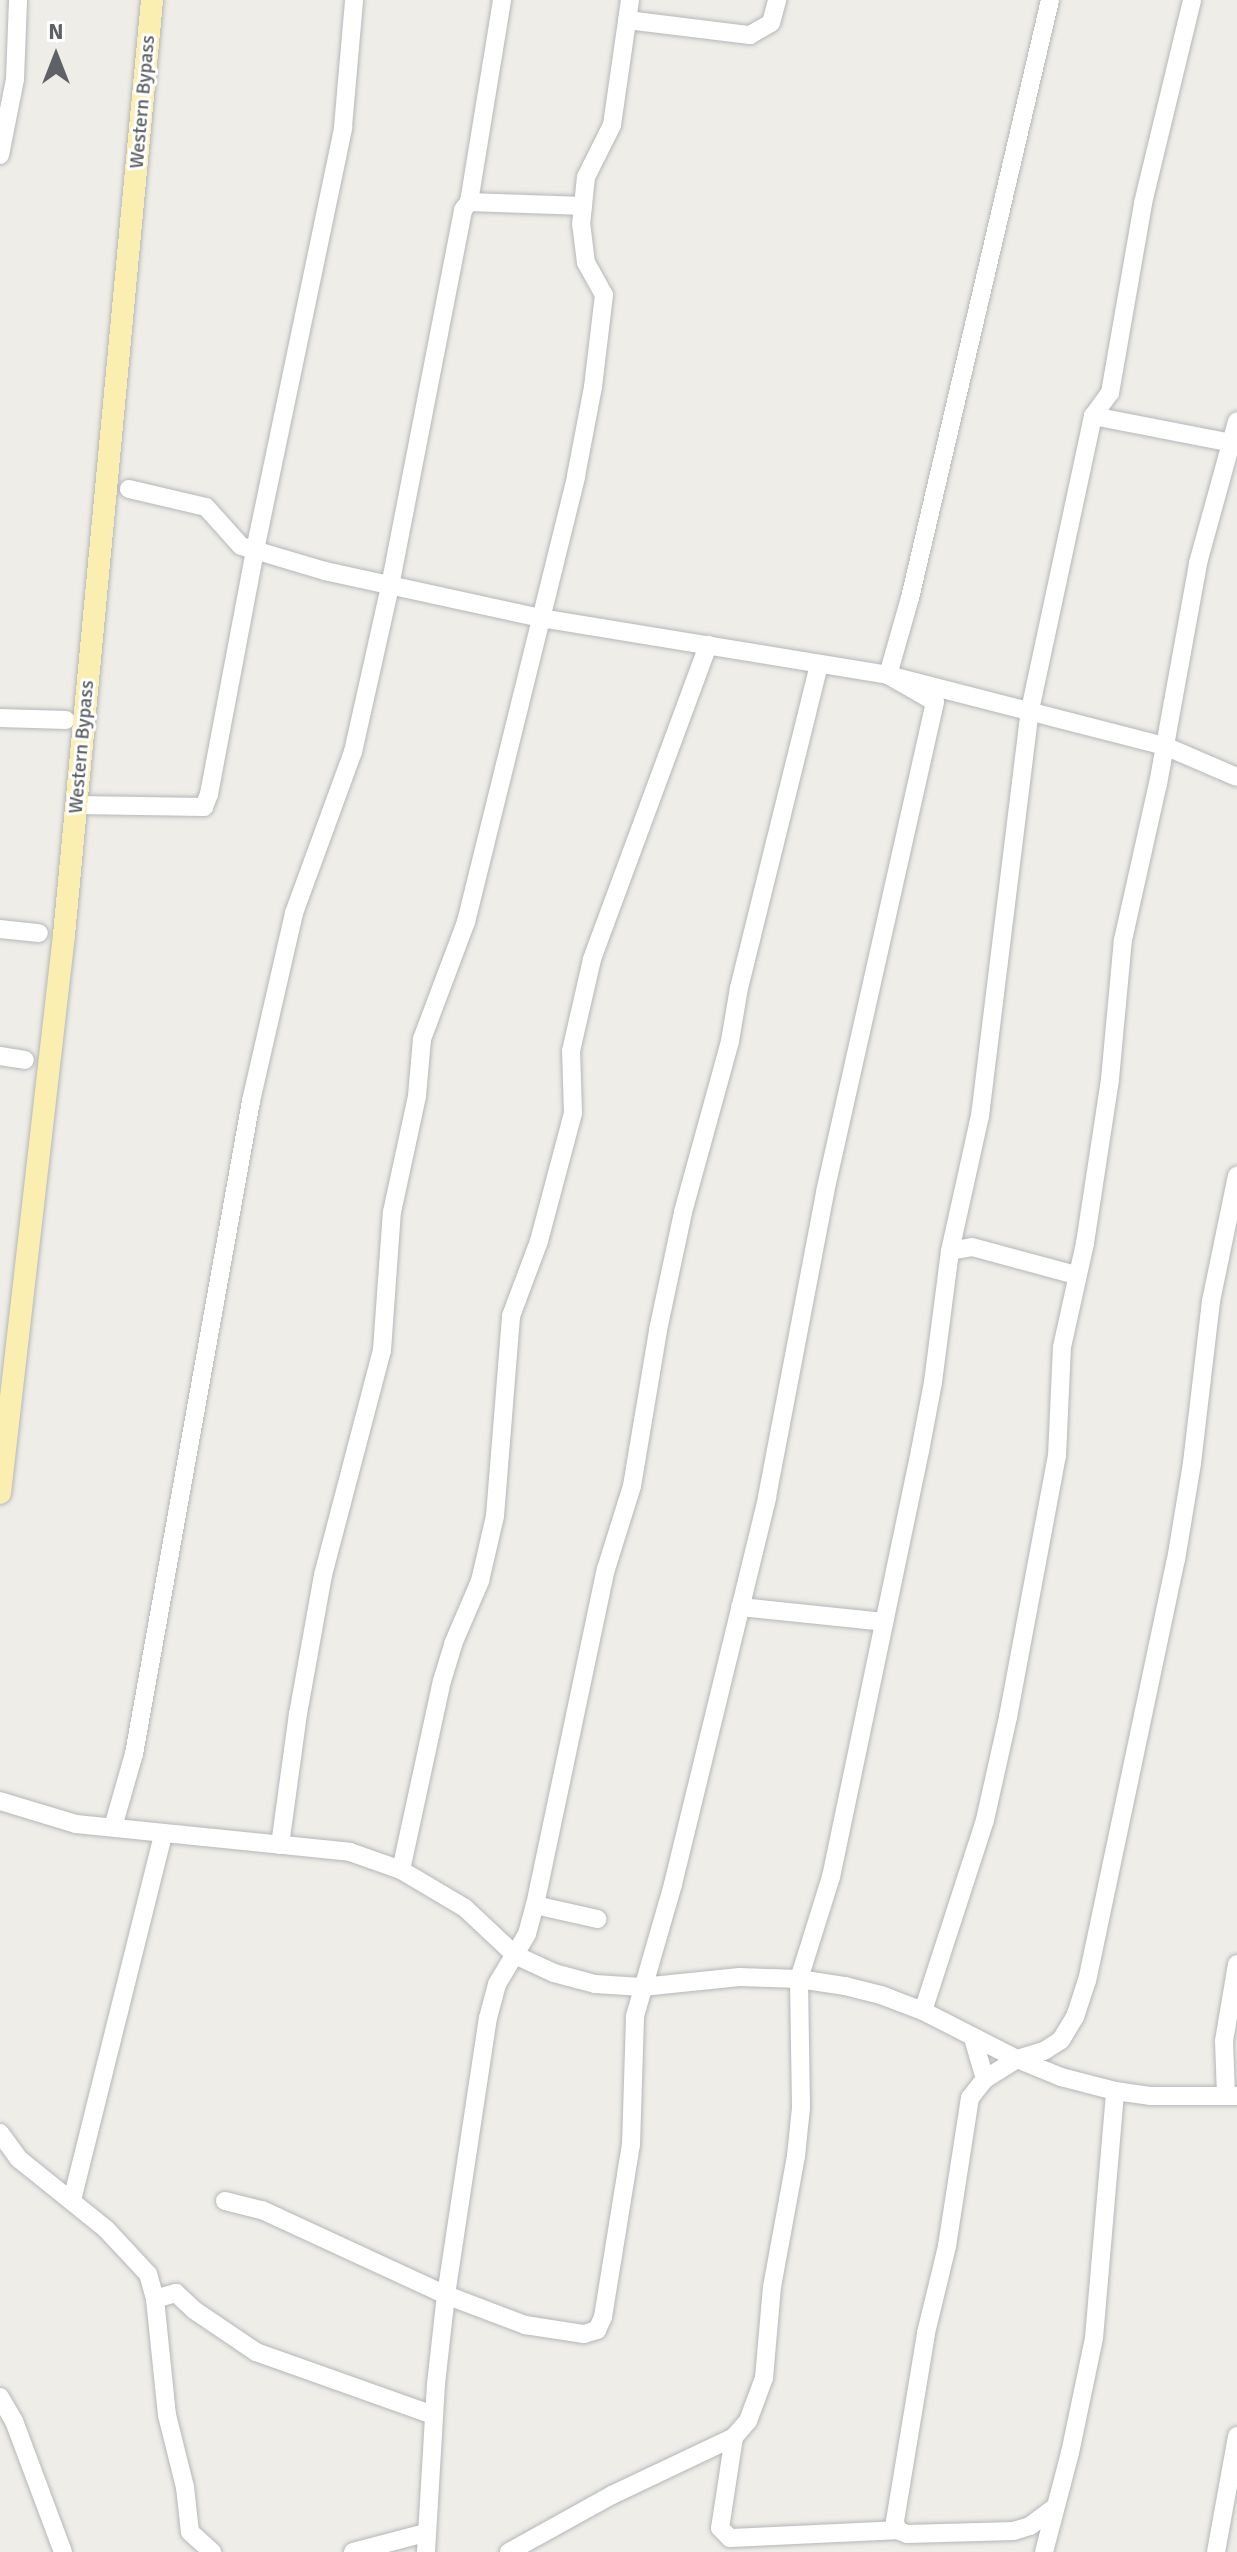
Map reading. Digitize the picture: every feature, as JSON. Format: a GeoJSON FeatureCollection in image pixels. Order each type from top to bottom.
{"type":"FeatureCollection","features":[{"type":"Feature","properties":{"kind":"main road","name":"Western Bypass"},"geometry":{"type":"LineString","coordinates":[[0,1493],[76,805],[152,0]]}},
{"type":"Feature","properties":{"kind":"street"},"geometry":{"type":"LineString","coordinates":[[0,155],[18,0]]}},
{"type":"Feature","properties":{"kind":"street"},"geometry":{"type":"LineString","coordinates":[[76,805],[204,807],[343,127],[354,0]]}},
{"type":"Feature","properties":{"kind":"street"},"geometry":{"type":"LineString","coordinates":[[113,1827],[134,1754],[191,1421],[261,1058],[294,913],[353,752],[390,586],[463,210],[469,202],[502,0]]}},
{"type":"Feature","properties":{"kind":"street"},"geometry":{"type":"LineString","coordinates":[[280,1845],[323,1575],[382,1350],[392,1212],[417,1096],[422,1039],[466,922],[576,476],[604,295],[586,263],[583,206],[586,177],[612,125],[630,0]]}},
{"type":"Feature","properties":{"kind":"street"},"geometry":{"type":"LineString","coordinates":[[627,20],[750,35],[771,23],[777,0]]}},
{"type":"Feature","properties":{"kind":"street"},"geometry":{"type":"LineString","coordinates":[[888,675],[910,598],[1050,0]]}},
{"type":"Feature","properties":{"kind":"street"},"geometry":{"type":"LineString","coordinates":[[509,2552],[612,2495],[734,2437],[748,2421],[764,2378],[772,2287],[796,2156],[801,2108],[799,1979],[831,1877],[933,1382],[950,1251],[980,1116],[1030,710],[1093,416],[1110,393],[1143,203],[1192,0]]}},
{"type":"Feature","properties":{"kind":"street"},"geometry":{"type":"LineString","coordinates":[[469,202],[583,206]]}},
{"type":"Feature","properties":{"kind":"street"},"geometry":{"type":"LineString","coordinates":[[1093,416],[1234,443]]}},
{"type":"Feature","properties":{"kind":"street"},"geometry":{"type":"LineString","coordinates":[[923,2011],[985,1820],[1008,1717],[1057,1456],[1062,1347],[1085,1243],[1110,1079],[1123,940],[1165,746],[1198,563],[1234,443],[1237,421]]}},
{"type":"Feature","properties":{"kind":"street"},"geometry":{"type":"LineString","coordinates":[[129,489],[206,507],[235,541],[255,550],[390,586],[541,618],[888,675],[1165,746],[1237,777]]}},
{"type":"Feature","properties":{"kind":"street"},"geometry":{"type":"LineString","coordinates":[[401,1870],[442,1681],[453,1644],[480,1581],[495,1516],[511,1316],[539,1241],[573,1113],[571,1051],[592,959],[708,645]]}},
{"type":"Feature","properties":{"kind":"street"},"geometry":{"type":"LineString","coordinates":[[426,2552],[433,2415],[446,2295],[488,2018],[497,1984],[527,1934],[535,1905],[606,1569],[632,1486],[683,1212],[730,1041],[739,988],[819,665]]}},
{"type":"Feature","properties":{"kind":"street"},"geometry":{"type":"LineString","coordinates":[[225,2201],[262,2210],[446,2295],[525,2325],[584,2334],[597,2330],[603,2317],[620,2229],[631,2145],[635,2016],[673,1884],[776,1456],[825,1192],[935,702],[888,675]]}},
{"type":"Feature","properties":{"kind":"street"},"geometry":{"type":"LineString","coordinates":[[0,718],[66,720]]}},
{"type":"Feature","properties":{"kind":"street"},"geometry":{"type":"LineString","coordinates":[[0,929],[39,933]]}},
{"type":"Feature","properties":{"kind":"street"},"geometry":{"type":"LineString","coordinates":[[0,1056],[25,1060]]}},
{"type":"Feature","properties":{"kind":"street"},"geometry":{"type":"LineString","coordinates":[[897,2530],[895,2521],[926,2333],[947,2246],[970,2098],[985,2079],[1017,2059],[1044,2051],[1061,2040],[1075,2017],[1087,1981],[1176,1560],[1192,1463],[1211,1301],[1237,1176]]}},
{"type":"Feature","properties":{"kind":"street"},"geometry":{"type":"LineString","coordinates":[[950,1251],[972,1247],[1076,1275]]}},
{"type":"Feature","properties":{"kind":"street"},"geometry":{"type":"LineString","coordinates":[[740,1607],[884,1622]]}},
{"type":"Feature","properties":{"kind":"street"},"geometry":{"type":"LineString","coordinates":[[0,1801],[76,1824],[350,1852],[401,1870],[465,1908],[515,1955],[554,1973],[595,1984],[642,1987],[739,1977],[799,1979],[881,1995],[923,2011],[1017,2059],[1061,2077],[1115,2091],[1183,2098],[1232,2095],[1224,2041],[1237,1964]]}},
{"type":"Feature","properties":{"kind":"street"},"geometry":{"type":"LineString","coordinates":[[72,2200],[163,1834]]}},
{"type":"Feature","properties":{"kind":"street"},"geometry":{"type":"LineString","coordinates":[[535,1905],[597,1919]]}},
{"type":"Feature","properties":{"kind":"street"},"geometry":{"type":"LineString","coordinates":[[973,2038],[985,2079]]}},
{"type":"Feature","properties":{"kind":"street"},"geometry":{"type":"LineString","coordinates":[[1044,2552],[1070,2453],[1094,2338],[1115,2091]]}},
{"type":"Feature","properties":{"kind":"street"},"geometry":{"type":"LineString","coordinates":[[0,2133],[19,2159],[106,2229],[148,2274],[155,2299],[165,2402],[185,2487],[190,2532],[212,2552]]}},
{"type":"Feature","properties":{"kind":"street"},"geometry":{"type":"LineString","coordinates":[[155,2299],[176,2293],[194,2310],[256,2352],[433,2415]]}},
{"type":"Feature","properties":{"kind":"street"},"geometry":{"type":"LineString","coordinates":[[0,2397],[14,2421],[63,2552]]}},
{"type":"Feature","properties":{"kind":"street"},"geometry":{"type":"LineString","coordinates":[[1216,2552],[1237,2436]]}},
{"type":"Feature","properties":{"kind":"street"},"geometry":{"type":"LineString","coordinates":[[734,2437],[720,2528],[730,2538],[897,2530],[907,2534],[1014,2531],[1030,2526],[1054,2508]]}},
{"type":"Feature","properties":{"kind":"street"},"geometry":{"type":"LineString","coordinates":[[353,2552],[425,2533]]}}]}
